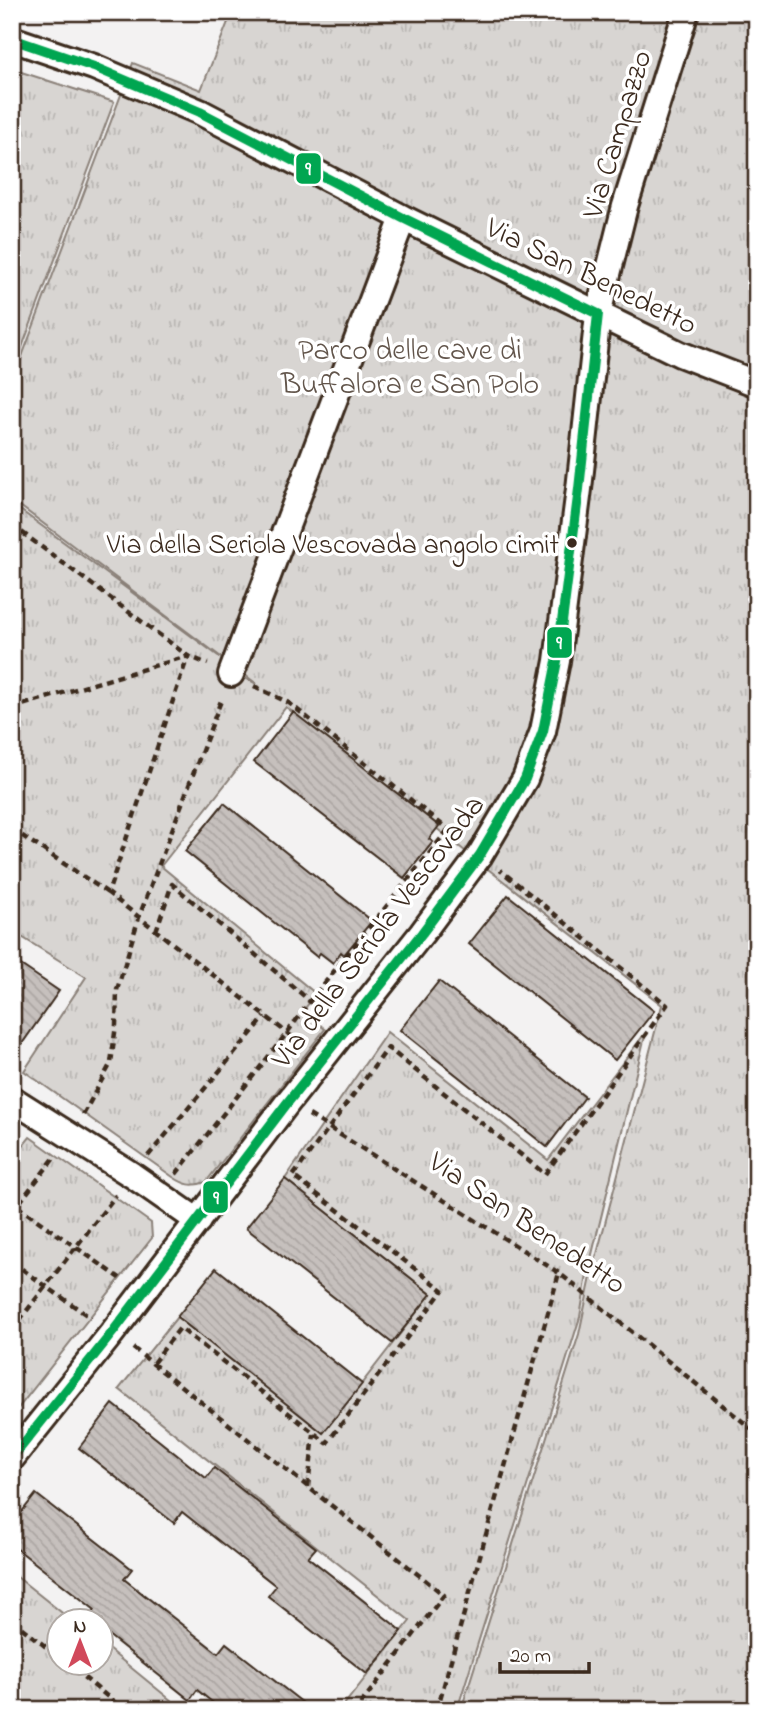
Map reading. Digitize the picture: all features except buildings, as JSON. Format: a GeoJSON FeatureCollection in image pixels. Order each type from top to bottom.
{"type":"FeatureCollection","features":[{"type":"Feature","properties":{"kind":"street","name":"Via Campazzo"},"geometry":{"type":"LineString","coordinates":[[598,314],[625,206],[686,12]]}},
{"type":"Feature","properties":{"kind":"street","name":"Via San Benedetto"},"geometry":{"type":"LineString","coordinates":[[12,39],[94,67],[200,112],[403,218],[598,314],[680,354],[757,384]]}},
{"type":"Feature","properties":{"kind":"street"},"geometry":{"type":"LineString","coordinates":[[231,674],[403,218]]}},
{"type":"Feature","properties":{"kind":"street","name":"Via della Seriola Vescovada"},"geometry":{"type":"LineString","coordinates":[[12,1458],[422,933],[480,855],[525,779],[543,732],[557,662],[598,314]]}},
{"type":"Feature","properties":{"kind":"street"},"geometry":{"type":"LineString","coordinates":[[14,1105],[72,1136],[198,1221]]}},
{"type":"Feature","properties":{"kind":"path"},"geometry":{"type":"LineString","coordinates":[[12,525],[188,656],[231,674],[289,704],[460,839]]}},
{"type":"Feature","properties":{"kind":"path"},"geometry":{"type":"LineString","coordinates":[[12,708],[188,656]]}},
{"type":"Feature","properties":{"kind":"path"},"geometry":{"type":"LineString","coordinates":[[108,893],[188,656]]}},
{"type":"Feature","properties":{"kind":"path"},"geometry":{"type":"LineString","coordinates":[[12,1212],[72,1136],[111,1063],[117,990],[139,918],[231,674]]}},
{"type":"Feature","properties":{"kind":"path"},"geometry":{"type":"LineString","coordinates":[[12,829],[108,893],[321,1059]]}},
{"type":"Feature","properties":{"kind":"path"},"geometry":{"type":"LineString","coordinates":[[173,1177],[448,830]]}},
{"type":"Feature","properties":{"kind":"path"},"geometry":{"type":"LineString","coordinates":[[153,1363],[180,1328],[327,1443],[443,1290],[293,1175],[388,1048],[545,1174],[667,1005],[480,855]]}},
{"type":"Feature","properties":{"kind":"path"},"geometry":{"type":"LineString","coordinates":[[156,932],[172,884],[310,1002]]}},
{"type":"Feature","properties":{"kind":"path"},"geometry":{"type":"LineString","coordinates":[[155,1164],[146,1158],[265,1017]]}},
{"type":"Feature","properties":{"kind":"path","name":"Via San Benedetto"},"geometry":{"type":"LineString","coordinates":[[288,1102],[559,1273],[757,1433]]}},
{"type":"Feature","properties":{"kind":"path"},"geometry":{"type":"LineString","coordinates":[[74,1106],[94,1121]]}},
{"type":"Feature","properties":{"kind":"path"},"geometry":{"type":"LineString","coordinates":[[12,1330],[132,1175]]}},
{"type":"Feature","properties":{"kind":"path"},"geometry":{"type":"LineString","coordinates":[[17,1206],[120,1278]]}},
{"type":"Feature","properties":{"kind":"path"},"geometry":{"type":"LineString","coordinates":[[12,1262],[153,1363],[444,1595],[356,1710]]}},
{"type":"Feature","properties":{"kind":"path"},"geometry":{"type":"LineString","coordinates":[[437,1710],[559,1273]]}},
{"type":"Feature","properties":{"kind":"path"},"geometry":{"type":"LineString","coordinates":[[308,1487],[314,1433]]}},
{"type":"Feature","properties":{"kind":"path"},"geometry":{"type":"LineString","coordinates":[[12,1620],[46,1647]]}},
{"type":"Feature","properties":{"kind":"path"},"geometry":{"type":"LineString","coordinates":[[82,1676],[124,1710]]}},
{"type":"Feature","properties":{"kind":"path"},"geometry":{"type":"LineString","coordinates":[[12,1701],[24,1710]]}},
{"type":"Feature","properties":{"kind":"green space","name":"Parco delle cave di Buffalora e San Polo"},"geometry":{"type":"Polygon","coordinates":[[[232,12],[757,12],[757,1710],[461,1710],[579,1334],[591,1277],[662,1005],[286,707],[161,866],[316,994],[303,1011],[325,1029],[206,1182],[193,1185],[173,1177],[24,1071],[86,977],[12,931],[12,504],[221,658],[241,676],[257,684],[12,500],[12,383],[133,63],[201,90],[232,12]]]}},
{"type":"Feature","properties":{"kind":"green space"},"geometry":{"type":"Polygon","coordinates":[[[12,69],[114,102],[12,374],[12,69]]]}},
{"type":"Feature","properties":{"kind":"green space"},"geometry":{"type":"Polygon","coordinates":[[[387,1032],[548,1160],[646,1032],[587,1275],[580,1317],[457,1710],[340,1710],[410,1621],[119,1389],[177,1317],[324,1432],[431,1294],[285,1179],[387,1032]]]}},
{"type":"Feature","properties":{"kind":"green space"},"geometry":{"type":"Polygon","coordinates":[[[30,1137],[151,1223],[152,1238],[12,1416],[12,1159],[30,1137]]]}},
{"type":"Feature","properties":{"kind":"green space"},"geometry":{"type":"Polygon","coordinates":[[[12,1573],[53,1606],[46,1606],[46,1676],[116,1676],[116,1655],[183,1710],[12,1710],[12,1573]]]}},
{"type":"Feature","properties":{"kind":"transit line","name":"9"},"geometry":{"type":"LineString","coordinates":[[12,39],[94,67],[200,112],[403,218],[598,314]]}},
{"type":"Feature","properties":{"kind":"transit line","name":"9"},"geometry":{"type":"LineString","coordinates":[[12,1458],[422,933],[480,855],[525,779],[543,731],[557,661],[598,314]]}},
{"type":"Feature","properties":{"kind":"place","name":"Via della Seriola Vescovada angolo cimit"},"geometry":{"type":"Point","coordinates":[572,543]}}]}
